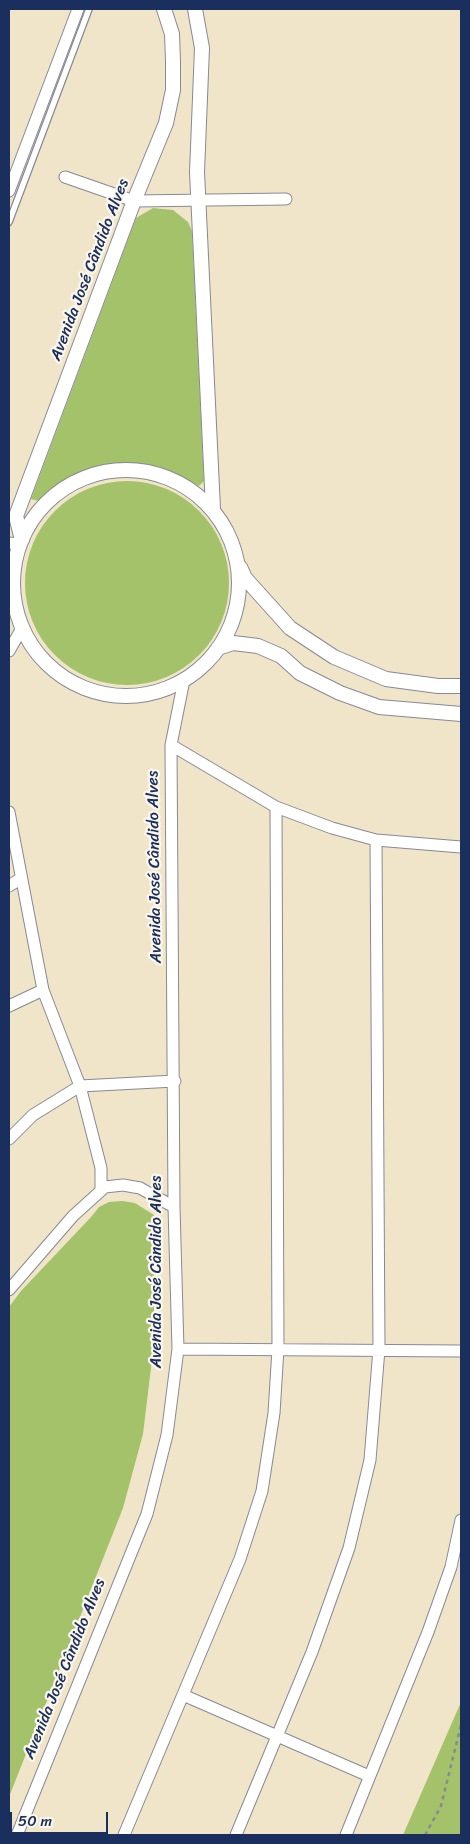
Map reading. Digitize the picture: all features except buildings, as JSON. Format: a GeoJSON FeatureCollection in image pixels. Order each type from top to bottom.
{"type":"FeatureCollection","features":[{"type":"Feature","properties":{"kind":"street"},"geometry":{"type":"LineString","coordinates":[[9,191],[78,9]]}},
{"type":"Feature","properties":{"kind":"street","name":"Avenida José Cândido Alves"},"geometry":{"type":"LineString","coordinates":[[17,542],[16,516],[134,200],[166,123],[173,90],[172,34],[164,9]]}},
{"type":"Feature","properties":{"kind":"street"},"geometry":{"type":"LineString","coordinates":[[195,9],[202,48],[197,172],[213,509]]}},
{"type":"Feature","properties":{"kind":"street"},"geometry":{"type":"LineString","coordinates":[[65,177],[134,200],[286,198]]}},
{"type":"Feature","properties":{"kind":"street"},"geometry":{"type":"LineString","coordinates":[[238,564],[239,594],[236,608],[232,622],[218,648],[208,661],[184,680],[156,692],[119,696],[96,692],[69,681],[35,651],[22,628],[16,610],[14,585],[17,542],[35,516],[57,494],[84,478],[114,470],[146,471],[176,480],[189,488],[213,509],[229,535],[238,564],[245,578],[290,628],[334,657],[386,679],[438,686],[461,686]]}},
{"type":"Feature","properties":{"kind":"street"},"geometry":{"type":"LineString","coordinates":[[9,650],[22,628]]}},
{"type":"Feature","properties":{"kind":"street"},"geometry":{"type":"LineString","coordinates":[[218,648],[232,643],[258,646],[281,656],[300,673],[340,693],[380,707],[461,714]]}},
{"type":"Feature","properties":{"kind":"street","name":"Avenida José Cândido Alves"},"geometry":{"type":"LineString","coordinates":[[16,1835],[147,1514],[168,1435],[178,1349],[174,1207],[175,1081],[171,745],[184,680]]}},
{"type":"Feature","properties":{"kind":"street"},"geometry":{"type":"LineString","coordinates":[[171,745],[276,807],[332,828],[376,840],[461,846]]}},
{"type":"Feature","properties":{"kind":"street"},"geometry":{"type":"LineString","coordinates":[[124,1835],[240,1559],[262,1490],[274,1413],[278,1349],[276,807]]}},
{"type":"Feature","properties":{"kind":"street"},"geometry":{"type":"LineString","coordinates":[[9,812],[20,880],[43,990],[80,1086],[101,1168],[100,1190]]}},
{"type":"Feature","properties":{"kind":"street"},"geometry":{"type":"LineString","coordinates":[[236,1835],[312,1652],[349,1548],[370,1460],[380,1349],[376,840]]}},
{"type":"Feature","properties":{"kind":"street"},"geometry":{"type":"LineString","coordinates":[[9,886],[20,880]]}},
{"type":"Feature","properties":{"kind":"street"},"geometry":{"type":"LineString","coordinates":[[9,1006],[43,990]]}},
{"type":"Feature","properties":{"kind":"street"},"geometry":{"type":"LineString","coordinates":[[9,1139],[33,1115],[80,1086],[175,1081]]}},
{"type":"Feature","properties":{"kind":"street"},"geometry":{"type":"LineString","coordinates":[[9,1290],[73,1216],[104,1187],[122,1185],[140,1188],[174,1207]]}},
{"type":"Feature","properties":{"kind":"street"},"geometry":{"type":"LineString","coordinates":[[178,1349],[461,1351]]}},
{"type":"Feature","properties":{"kind":"street"},"geometry":{"type":"LineString","coordinates":[[346,1835],[428,1632],[456,1568],[461,1520]]}},
{"type":"Feature","properties":{"kind":"street"},"geometry":{"type":"LineString","coordinates":[[182,1694],[369,1776]]}},
{"type":"Feature","properties":{"kind":"lane"},"geometry":{"type":"LineString","coordinates":[[9,222],[90,9]]}},
{"type":"Feature","properties":{"kind":"path"},"geometry":{"type":"LineString","coordinates":[[425,1835],[441,1806],[461,1724]]}},
{"type":"Feature","properties":{"kind":"green space"},"geometry":{"type":"Polygon","coordinates":[[[153,208],[173,210],[188,222],[192,231],[204,481],[199,486],[176,474],[144,464],[111,464],[79,472],[51,490],[39,501],[31,499],[136,218],[153,208]]]}},
{"type":"Feature","properties":{"kind":"green space"},"geometry":{"type":"Polygon","coordinates":[[[127,481],[157,485],[175,493],[192,504],[206,518],[217,535],[225,553],[229,583],[225,613],[217,631],[206,648],[192,662],[175,673],[157,681],[127,685],[97,681],[79,673],[62,662],[48,648],[37,631],[29,613],[25,583],[29,553],[37,535],[48,518],[62,504],[79,493],[97,485],[127,481]]]}},
{"type":"Feature","properties":{"kind":"green space"},"geometry":{"type":"Polygon","coordinates":[[[109,1202],[135,1203],[154,1215],[154,1343],[143,1434],[123,1508],[9,1797],[9,1307],[21,1291],[99,1207],[109,1202]]]}},
{"type":"Feature","properties":{"kind":"green space"},"geometry":{"type":"Polygon","coordinates":[[[461,1702],[461,1835],[403,1835],[461,1702]]]}}]}
